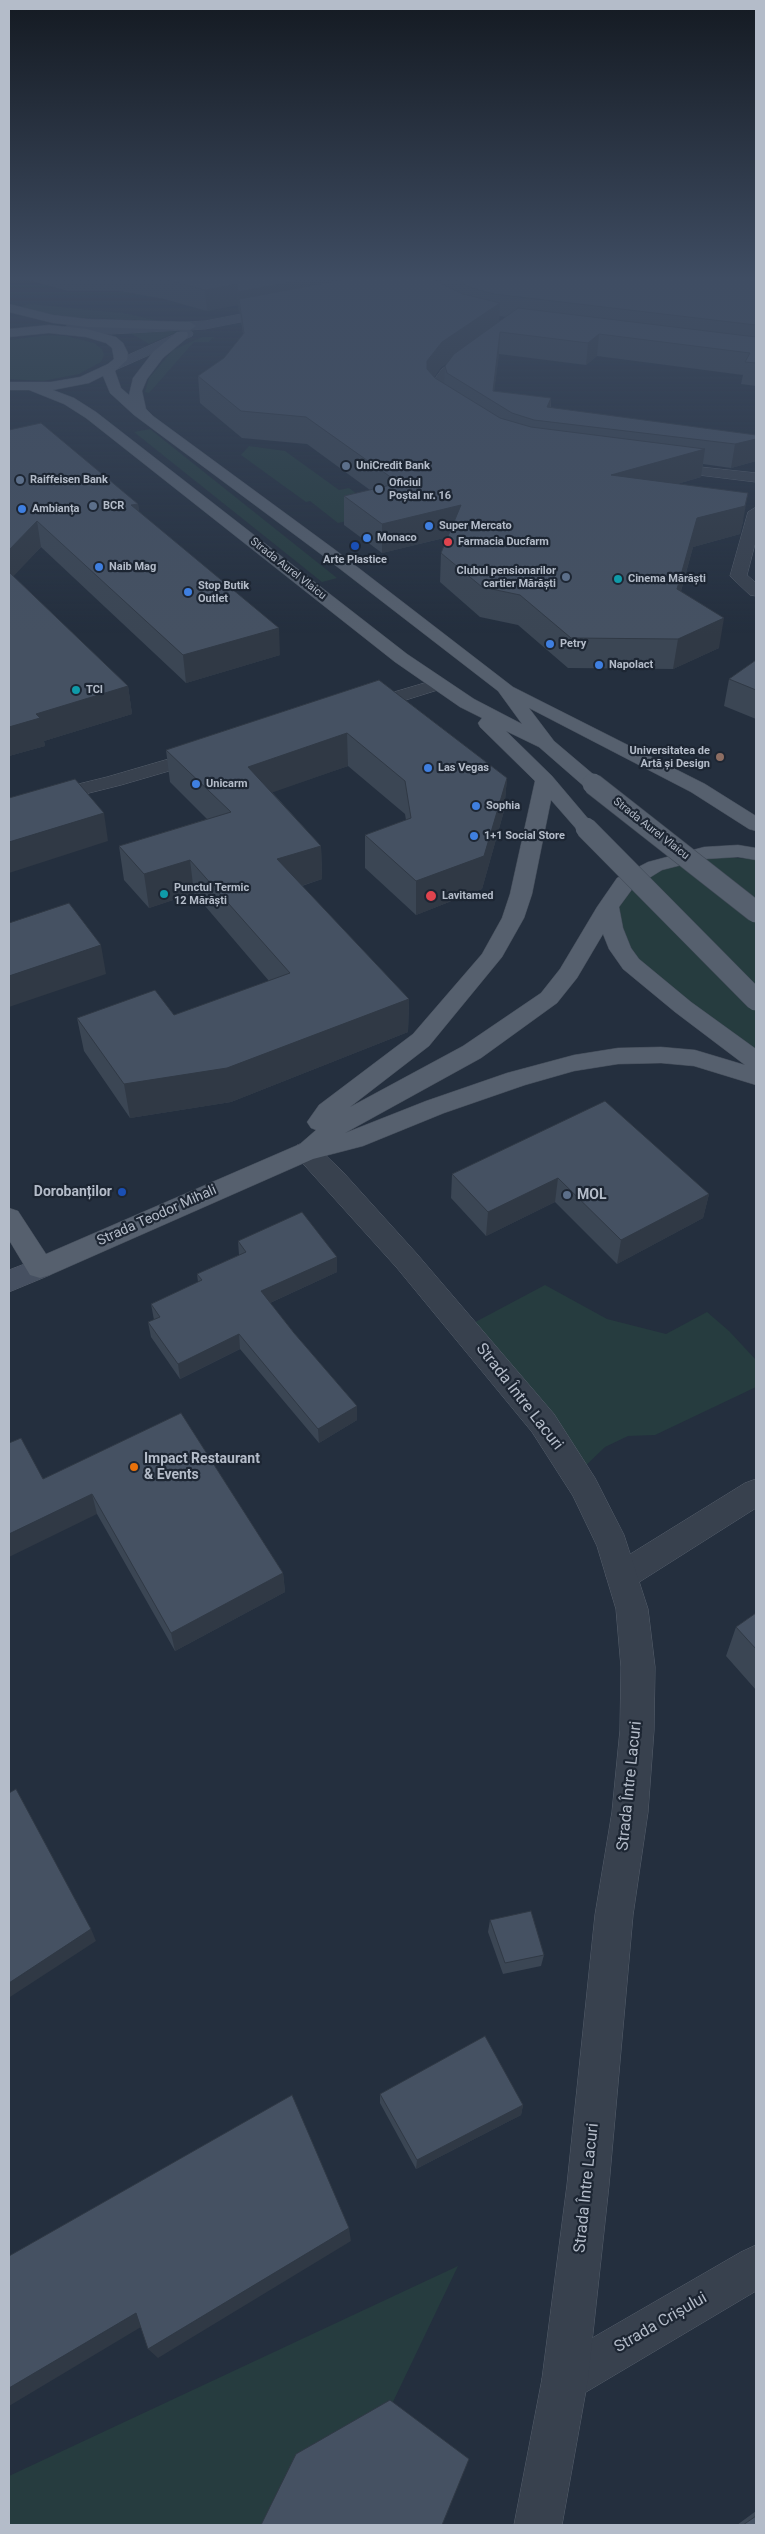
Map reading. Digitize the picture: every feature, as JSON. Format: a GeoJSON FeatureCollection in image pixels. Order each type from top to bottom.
{"type":"FeatureCollection","features":[{"type":"Feature","properties":{"kind":"main road","name":"Strada Aurel Vlaicu"},"geometry":{"type":"LineString","coordinates":[[59,397],[86,411],[401,658],[467,703],[547,745],[593,784],[756,912]]}},
{"type":"Feature","properties":{"kind":"main road","name":"Strada Aurel Vlaicu"},"geometry":{"type":"LineString","coordinates":[[123,397],[140,412],[504,687],[547,745]]}},
{"type":"Feature","properties":{"kind":"main road"},"geometry":{"type":"LineString","coordinates":[[137,397],[140,412]]}},
{"type":"Feature","properties":{"kind":"main road"},"geometry":{"type":"LineString","coordinates":[[504,687],[529,702],[698,788],[756,825]]}},
{"type":"Feature","properties":{"kind":"main road"},"geometry":{"type":"LineString","coordinates":[[467,703],[545,780],[586,828],[756,1000]]}},
{"type":"Feature","properties":{"kind":"main road"},"geometry":{"type":"LineString","coordinates":[[299,1154],[328,1111],[421,1040],[491,958],[513,918],[545,780]]}},
{"type":"Feature","properties":{"kind":"main road"},"geometry":{"type":"LineString","coordinates":[[299,1154],[342,1122],[472,1052],[549,998],[569,973],[608,907],[626,883],[655,866],[704,853],[738,852],[756,854]]}},
{"type":"Feature","properties":{"kind":"main road"},"geometry":{"type":"LineString","coordinates":[[608,907],[612,928],[620,949],[631,964],[675,1001],[756,1061]]}},
{"type":"Feature","properties":{"kind":"main road"},"geometry":{"type":"LineString","coordinates":[[299,1154],[354,1140],[489,1088],[574,1062],[618,1056],[661,1055],[695,1058],[756,1077]]}},
{"type":"Feature","properties":{"kind":"main road","name":"Strada Teodor Mihali"},"geometry":{"type":"LineString","coordinates":[[9,1282],[299,1154]]}},
{"type":"Feature","properties":{"kind":"main road"},"geometry":{"type":"LineString","coordinates":[[9,1218],[40,1268]]}},
{"type":"Feature","properties":{"kind":"street"},"geometry":{"type":"LineString","coordinates":[[438,397],[464,415]]}},
{"type":"Feature","properties":{"kind":"street"},"geometry":{"type":"LineString","coordinates":[[649,465],[756,478]]}},
{"type":"Feature","properties":{"kind":"street"},"geometry":{"type":"LineString","coordinates":[[756,512],[738,576],[756,591]]}},
{"type":"Feature","properties":{"kind":"street"},"geometry":{"type":"LineString","coordinates":[[347,712],[438,684]]}},
{"type":"Feature","properties":{"kind":"street"},"geometry":{"type":"LineString","coordinates":[[9,808],[114,781],[225,748]]}},
{"type":"Feature","properties":{"kind":"street","name":"Strada Între Lacuri"},"geometry":{"type":"LineString","coordinates":[[299,1154],[334,1179],[407,1261],[543,1423],[584,1487],[613,1545],[632,1609],[638,1667],[630,1812],[614,1914],[588,2185],[565,2379],[554,2447],[538,2525]]}},
{"type":"Feature","properties":{"kind":"street"},"geometry":{"type":"LineString","coordinates":[[622,1576],[756,1492]]}},
{"type":"Feature","properties":{"kind":"street","name":"Strada Crișului"},"geometry":{"type":"LineString","coordinates":[[565,2379],[756,2266]]}},
{"type":"Feature","properties":{"kind":"green space"},"geometry":{"type":"Polygon","coordinates":[[[150,429],[337,578],[322,582],[134,432],[150,429]]]}},
{"type":"Feature","properties":{"kind":"green space"},"geometry":{"type":"Polygon","coordinates":[[[249,446],[285,451],[339,490],[349,488],[422,542],[371,515],[338,523],[310,501],[306,502],[241,455],[249,446]]]}},
{"type":"Feature","properties":{"kind":"green space"},"geometry":{"type":"Polygon","coordinates":[[[714,857],[756,859],[756,1053],[689,1005],[642,965],[623,936],[616,907],[643,879],[663,869],[714,857]]]}},
{"type":"Feature","properties":{"kind":"green space"},"geometry":{"type":"Polygon","coordinates":[[[545,1285],[607,1319],[666,1334],[707,1312],[729,1331],[756,1360],[756,1387],[655,1435],[628,1436],[605,1447],[576,1475],[464,1328],[545,1285]]]}},
{"type":"Feature","properties":{"kind":"green space"},"geometry":{"type":"Polygon","coordinates":[[[458,2266],[390,2408],[268,2525],[9,2525],[9,2476],[458,2266]]]}},
{"type":"Feature","properties":{"kind":"building"},"geometry":{"type":"Polygon","coordinates":[[[224,397],[466,397],[500,418],[531,427],[705,449],[611,475],[748,493],[745,506],[697,518],[677,589],[724,618],[678,639],[571,638],[520,595],[482,587],[441,553],[461,505],[382,524],[344,496],[399,483],[306,417],[241,411],[224,397]]]}},
{"type":"Feature","properties":{"kind":"building"},"geometry":{"type":"Polygon","coordinates":[[[486,397],[551,398],[547,407],[756,435],[756,439],[735,444],[534,420],[512,413],[486,397]]]}},
{"type":"Feature","properties":{"kind":"building"},"geometry":{"type":"Polygon","coordinates":[[[41,423],[138,504],[131,505],[279,628],[183,655],[37,521],[9,550],[9,430],[41,423]]]}},
{"type":"Feature","properties":{"kind":"building"},"geometry":{"type":"Polygon","coordinates":[[[9,572],[128,686],[36,714],[40,718],[9,727],[9,572]]]}},
{"type":"Feature","properties":{"kind":"building"},"geometry":{"type":"Polygon","coordinates":[[[756,660],[756,690],[729,679],[756,660]]]}},
{"type":"Feature","properties":{"kind":"building"},"geometry":{"type":"Polygon","coordinates":[[[379,680],[507,778],[484,856],[416,881],[365,835],[411,818],[405,781],[347,733],[248,767],[321,846],[277,859],[409,999],[227,1068],[124,1084],[77,1018],[155,990],[174,1015],[290,973],[190,860],[144,874],[119,846],[231,812],[166,750],[379,680]]]}},
{"type":"Feature","properties":{"kind":"building"},"geometry":{"type":"Polygon","coordinates":[[[75,779],[104,813],[9,842],[9,798],[75,779]]]}},
{"type":"Feature","properties":{"kind":"building"},"geometry":{"type":"Polygon","coordinates":[[[69,903],[101,945],[9,976],[9,923],[69,903]]]}},
{"type":"Feature","properties":{"kind":"building","name":"MOL"},"geometry":{"type":"Polygon","coordinates":[[[605,1101],[709,1194],[621,1240],[558,1178],[488,1212],[452,1174],[605,1101]]]}},
{"type":"Feature","properties":{"kind":"building"},"geometry":{"type":"Polygon","coordinates":[[[302,1212],[337,1257],[261,1291],[294,1333],[357,1406],[318,1429],[239,1334],[178,1364],[148,1322],[160,1317],[151,1304],[202,1280],[197,1274],[246,1252],[238,1241],[302,1212]]]}},
{"type":"Feature","properties":{"kind":"building"},"geometry":{"type":"Polygon","coordinates":[[[181,1413],[283,1573],[171,1633],[92,1494],[9,1534],[9,1443],[21,1438],[43,1479],[181,1413]]]}},
{"type":"Feature","properties":{"kind":"building"},"geometry":{"type":"Polygon","coordinates":[[[756,1613],[756,1649],[736,1627],[756,1613]]]}},
{"type":"Feature","properties":{"kind":"building"},"geometry":{"type":"Polygon","coordinates":[[[16,1789],[91,1929],[9,1983],[9,1793],[16,1789]]]}},
{"type":"Feature","properties":{"kind":"building"},"geometry":{"type":"Polygon","coordinates":[[[531,1911],[544,1955],[505,1963],[490,1920],[531,1911]]]}},
{"type":"Feature","properties":{"kind":"building"},"geometry":{"type":"Polygon","coordinates":[[[485,2036],[523,2105],[417,2160],[380,2094],[485,2036]]]}},
{"type":"Feature","properties":{"kind":"building"},"geometry":{"type":"Polygon","coordinates":[[[292,2095],[349,2228],[148,2349],[136,2313],[9,2388],[9,2256],[292,2095]]]}},
{"type":"Feature","properties":{"kind":"building"},"geometry":{"type":"Polygon","coordinates":[[[390,2400],[469,2459],[442,2525],[261,2525],[296,2454],[390,2400]]]}},
{"type":"Feature","properties":{"kind":"building"},"geometry":{"type":"Polygon","coordinates":[[[756,2516],[756,2525],[743,2525],[756,2516]]]}},
{"type":"Feature","properties":{"kind":"place","name":"UniCredit Bank"},"geometry":{"type":"Point","coordinates":[346,466]}},
{"type":"Feature","properties":{"kind":"place","name":"Raiffeisen Bank"},"geometry":{"type":"Point","coordinates":[20,480]}},
{"type":"Feature","properties":{"kind":"place","name":"Oficiul Poștal nr. 16"},"geometry":{"type":"Point","coordinates":[379,489]}},
{"type":"Feature","properties":{"kind":"place","name":"BCR"},"geometry":{"type":"Point","coordinates":[93,506]}},
{"type":"Feature","properties":{"kind":"place","name":"Ambianța"},"geometry":{"type":"Point","coordinates":[22,509]}},
{"type":"Feature","properties":{"kind":"place","name":"Super Mercato"},"geometry":{"type":"Point","coordinates":[429,526]}},
{"type":"Feature","properties":{"kind":"place","name":"Monaco"},"geometry":{"type":"Point","coordinates":[367,538]}},
{"type":"Feature","properties":{"kind":"place","name":"Farmacia Ducfarm"},"geometry":{"type":"Point","coordinates":[448,542]}},
{"type":"Feature","properties":{"kind":"place","name":"Arte Plastice"},"geometry":{"type":"Point","coordinates":[355,546]}},
{"type":"Feature","properties":{"kind":"place","name":"Naib Mag"},"geometry":{"type":"Point","coordinates":[99,567]}},
{"type":"Feature","properties":{"kind":"place","name":"Clubul pensionarilor cartier Mărăști"},"geometry":{"type":"Point","coordinates":[566,577]}},
{"type":"Feature","properties":{"kind":"place","name":"Cinema Mărăști"},"geometry":{"type":"Point","coordinates":[618,579]}},
{"type":"Feature","properties":{"kind":"place","name":"Stop Butik Outlet"},"geometry":{"type":"Point","coordinates":[188,592]}},
{"type":"Feature","properties":{"kind":"place","name":"Petry"},"geometry":{"type":"Point","coordinates":[550,644]}},
{"type":"Feature","properties":{"kind":"place","name":"Napolact"},"geometry":{"type":"Point","coordinates":[599,665]}},
{"type":"Feature","properties":{"kind":"place","name":"TCI"},"geometry":{"type":"Point","coordinates":[76,690]}},
{"type":"Feature","properties":{"kind":"place","name":"Universitatea de Artă și Design"},"geometry":{"type":"Point","coordinates":[720,757]}},
{"type":"Feature","properties":{"kind":"place","name":"Las Vegas"},"geometry":{"type":"Point","coordinates":[428,768]}},
{"type":"Feature","properties":{"kind":"place","name":"Unicarm"},"geometry":{"type":"Point","coordinates":[196,784]}},
{"type":"Feature","properties":{"kind":"place","name":"Sophia"},"geometry":{"type":"Point","coordinates":[476,806]}},
{"type":"Feature","properties":{"kind":"place","name":"1+1 Social Store"},"geometry":{"type":"Point","coordinates":[474,836]}},
{"type":"Feature","properties":{"kind":"place","name":"Punctul Termic 12 Mărăști"},"geometry":{"type":"Point","coordinates":[164,894]}},
{"type":"Feature","properties":{"kind":"place","name":"Lavitamed"},"geometry":{"type":"Point","coordinates":[431,896]}},
{"type":"Feature","properties":{"kind":"place","name":"Dorobanților"},"geometry":{"type":"Point","coordinates":[122,1192]}},
{"type":"Feature","properties":{"kind":"place","name":"MOL"},"geometry":{"type":"Point","coordinates":[567,1195]}},
{"type":"Feature","properties":{"kind":"place","name":"Impact Restaurant & Events"},"geometry":{"type":"Point","coordinates":[134,1467]}}]}
